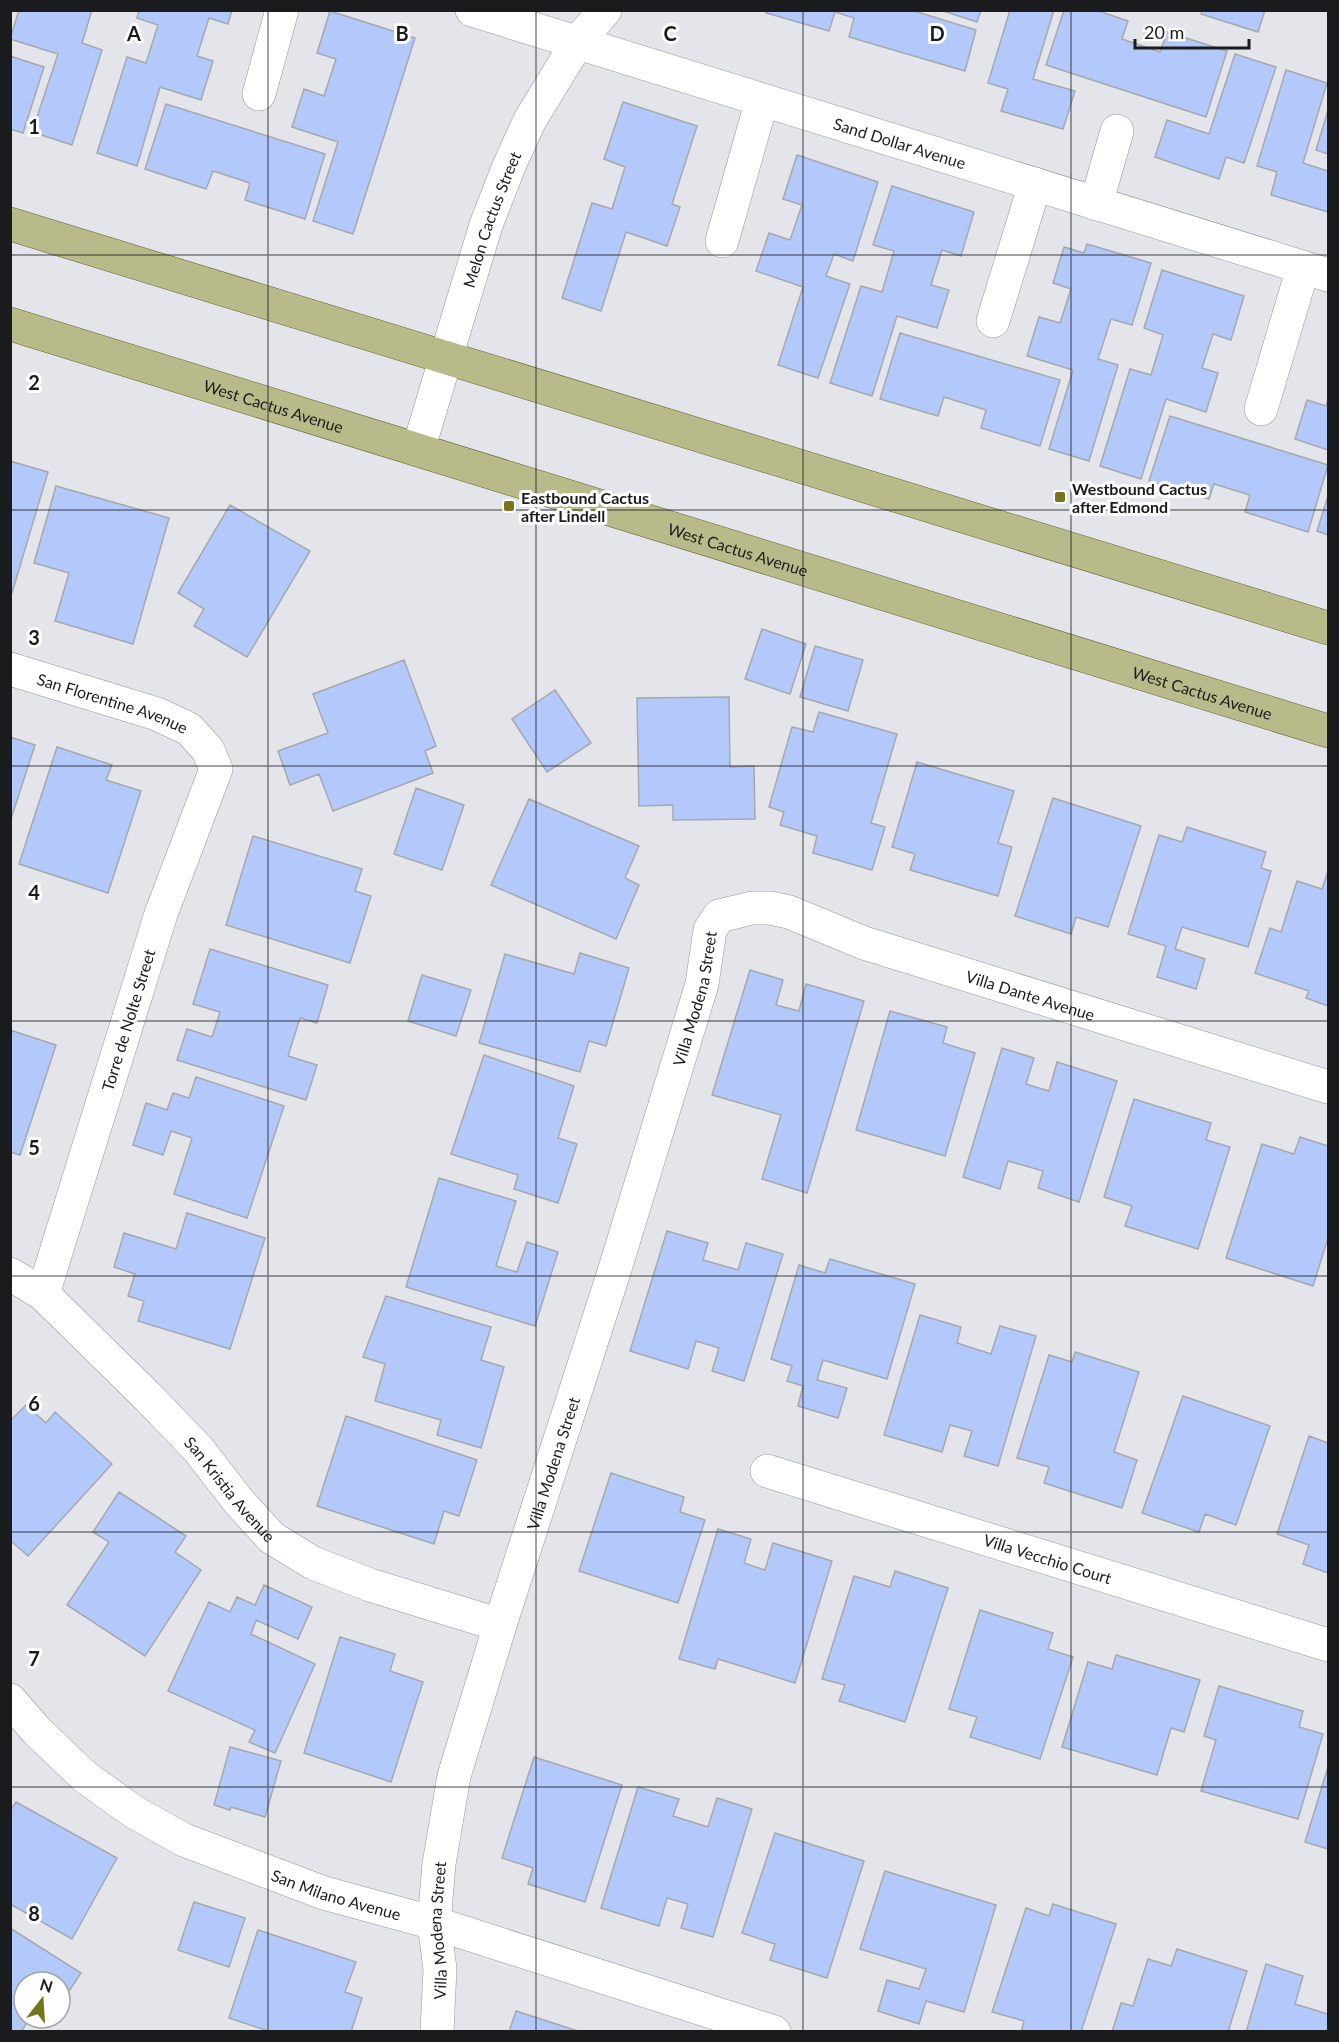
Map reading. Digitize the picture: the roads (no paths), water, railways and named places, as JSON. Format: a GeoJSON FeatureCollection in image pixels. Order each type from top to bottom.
{"type":"FeatureCollection","features":[{"type":"Feature","properties":{"kind":"main road"},"geometry":{"type":"LineString","coordinates":[[10,224],[1329,628]]}},
{"type":"Feature","properties":{"kind":"main road","name":"West Cactus Avenue"},"geometry":{"type":"LineString","coordinates":[[10,324],[1329,731]]}},
{"type":"Feature","properties":{"kind":"street"},"geometry":{"type":"LineString","coordinates":[[259,94],[282,10]]}},
{"type":"Feature","properties":{"kind":"street","name":"Sand Dollar Avenue"},"geometry":{"type":"LineString","coordinates":[[472,10],[1316,272]]}},
{"type":"Feature","properties":{"kind":"street","name":"Melon Cactus Street"},"geometry":{"type":"LineString","coordinates":[[418,450],[486,225],[509,166],[530,120],[576,43],[604,10]]}},
{"type":"Feature","properties":{"kind":"street"},"geometry":{"type":"LineString","coordinates":[[722,241],[762,100]]}},
{"type":"Feature","properties":{"kind":"street"},"geometry":{"type":"LineString","coordinates":[[1096,204],[1117,130]]}},
{"type":"Feature","properties":{"kind":"street"},"geometry":{"type":"LineString","coordinates":[[993,321],[1035,184]]}},
{"type":"Feature","properties":{"kind":"street"},"geometry":{"type":"LineString","coordinates":[[1261,409],[1316,272]]}},
{"type":"Feature","properties":{"kind":"street","name":"San Florentine Avenue"},"geometry":{"type":"LineString","coordinates":[[10,669],[157,714],[189,729],[208,750]]}},
{"type":"Feature","properties":{"kind":"street","name":"Torre de Nolte Street"},"geometry":{"type":"LineString","coordinates":[[42,1294],[161,914],[216,770],[208,750]]}},
{"type":"Feature","properties":{"kind":"street","name":"Villa Dante Avenue"},"geometry":{"type":"LineString","coordinates":[[734,912],[752,908],[770,908],[789,912],[864,944],[1329,1087]]}},
{"type":"Feature","properties":{"kind":"street","name":"Villa Modena Street"},"geometry":{"type":"LineString","coordinates":[[437,2031],[440,1970],[434,1923],[439,1864],[454,1776],[500,1624],[614,1272],[702,984],[710,930],[719,916],[734,912]]}},
{"type":"Feature","properties":{"kind":"street","name":"San Kristia Avenue"},"geometry":{"type":"LineString","coordinates":[[10,1274],[42,1294],[198,1449],[240,1503],[273,1538],[313,1563],[370,1585],[500,1624]]}},
{"type":"Feature","properties":{"kind":"street","name":"Villa Vecchio Court"},"geometry":{"type":"LineString","coordinates":[[767,1471],[1329,1645]]}},
{"type":"Feature","properties":{"kind":"street","name":"San Milano Avenue"},"geometry":{"type":"LineString","coordinates":[[12,1704],[84,1776],[134,1812],[184,1840],[324,1893],[434,1923],[774,2031]]}},
{"type":"Feature","properties":{"kind":"place","name":"Westbound Cactus after Edmond"},"geometry":{"type":"Point","coordinates":[1060,497]}},
{"type":"Feature","properties":{"kind":"place","name":"Eastbound Cactus after Lindell"},"geometry":{"type":"Point","coordinates":[509,506]}}]}
